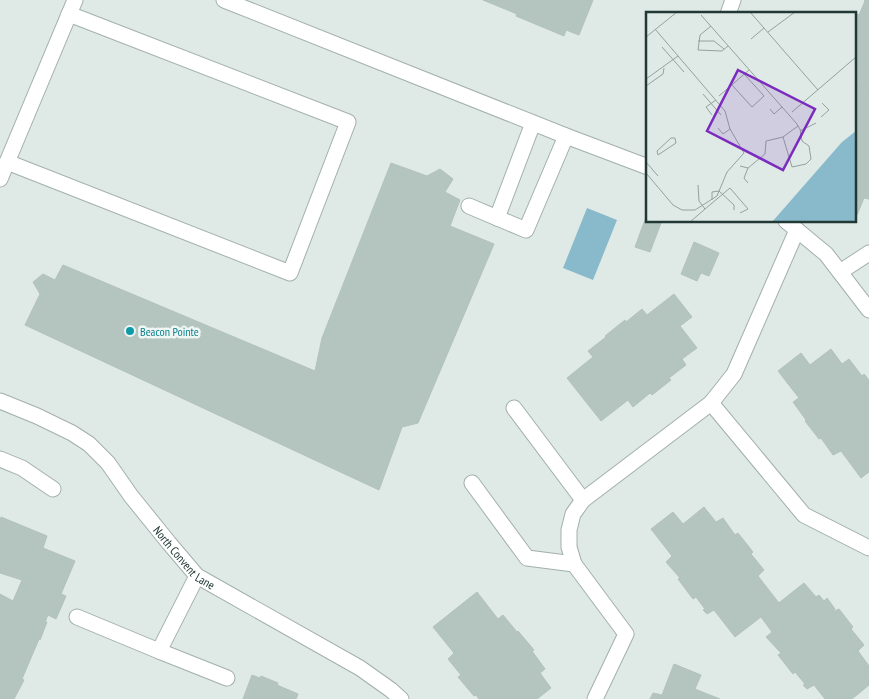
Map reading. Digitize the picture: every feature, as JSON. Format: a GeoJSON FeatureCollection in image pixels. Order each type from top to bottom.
{"type":"FeatureCollection","features":[{"type":"Feature","properties":{"kind":"street"},"geometry":{"type":"LineString","coordinates":[[0,179],[75,0]]}},
{"type":"Feature","properties":{"kind":"street"},"geometry":{"type":"LineString","coordinates":[[224,0],[646,166]]}},
{"type":"Feature","properties":{"kind":"street"},"geometry":{"type":"LineString","coordinates":[[729,12],[733,0]]}},
{"type":"Feature","properties":{"kind":"street"},"geometry":{"type":"LineString","coordinates":[[7,162],[290,273],[348,122],[69,14]]}},
{"type":"Feature","properties":{"kind":"street"},"geometry":{"type":"LineString","coordinates":[[497,218],[533,123]]}},
{"type":"Feature","properties":{"kind":"street"},"geometry":{"type":"LineString","coordinates":[[469,206],[526,230],[566,136]]}},
{"type":"Feature","properties":{"kind":"street"},"geometry":{"type":"LineString","coordinates":[[595,699],[626,634],[574,564],[569,547],[569,530],[573,514],[582,500],[711,403],[734,374],[792,226],[826,254],[869,310]]}},
{"type":"Feature","properties":{"kind":"street"},"geometry":{"type":"LineString","coordinates":[[840,272],[869,252]]}},
{"type":"Feature","properties":{"kind":"street","name":"North Convent Lane"},"geometry":{"type":"LineString","coordinates":[[0,400],[72,433],[89,444],[108,463],[168,543],[197,576],[360,668],[396,695]]}},
{"type":"Feature","properties":{"kind":"street"},"geometry":{"type":"LineString","coordinates":[[711,403],[804,515],[869,548]]}},
{"type":"Feature","properties":{"kind":"street"},"geometry":{"type":"LineString","coordinates":[[514,408],[582,500]]}},
{"type":"Feature","properties":{"kind":"street"},"geometry":{"type":"LineString","coordinates":[[0,459],[22,468],[53,489]]}},
{"type":"Feature","properties":{"kind":"street"},"geometry":{"type":"LineString","coordinates":[[472,484],[527,558],[574,564]]}},
{"type":"Feature","properties":{"kind":"street"},"geometry":{"type":"LineString","coordinates":[[159,651],[197,576]]}},
{"type":"Feature","properties":{"kind":"street"},"geometry":{"type":"LineString","coordinates":[[77,617],[227,678]]}},
{"type":"Feature","properties":{"kind":"water"},"geometry":{"type":"Polygon","coordinates":[[[587,208],[617,220],[593,280],[563,268],[587,208]]]}},
{"type":"Feature","properties":{"kind":"building"},"geometry":{"type":"Polygon","coordinates":[[[483,0],[593,0],[579,35],[566,30],[564,36],[483,0]]]}},
{"type":"Feature","properties":{"kind":"building"},"geometry":{"type":"Polygon","coordinates":[[[869,0],[869,89],[856,83],[856,16],[857,14],[859,15],[865,1],[869,0]]]}},
{"type":"Feature","properties":{"kind":"building"},"geometry":{"type":"Polygon","coordinates":[[[856,83],[869,89],[869,199],[864,198],[857,215],[856,83]]]}},
{"type":"Feature","properties":{"kind":"building","name":"Beacon Pointe"},"geometry":{"type":"Polygon","coordinates":[[[391,163],[427,176],[440,169],[453,179],[445,192],[460,200],[450,226],[494,244],[418,423],[402,427],[379,490],[25,325],[40,294],[33,282],[43,274],[55,280],[63,265],[315,371],[322,338],[391,163]]]}},
{"type":"Feature","properties":{"kind":"building"},"geometry":{"type":"Polygon","coordinates":[[[646,217],[646,222],[661,223],[650,252],[635,247],[646,217]]]}},
{"type":"Feature","properties":{"kind":"building"},"geometry":{"type":"Polygon","coordinates":[[[694,242],[719,253],[709,276],[701,273],[697,281],[681,274],[694,242]]]}},
{"type":"Feature","properties":{"kind":"building"},"geometry":{"type":"Polygon","coordinates":[[[674,294],[692,317],[680,326],[697,348],[682,359],[686,365],[652,395],[650,393],[633,407],[628,400],[601,421],[567,378],[593,357],[588,351],[625,320],[626,322],[642,309],[647,315],[674,294]]]}},
{"type":"Feature","properties":{"kind":"building"},"geometry":{"type":"Polygon","coordinates":[[[831,349],[842,364],[849,359],[862,376],[864,374],[869,380],[869,472],[861,478],[841,451],[833,455],[821,438],[819,439],[805,421],[793,402],[799,398],[778,371],[801,353],[810,365],[831,349]]]}},
{"type":"Feature","properties":{"kind":"building"},"geometry":{"type":"Polygon","coordinates":[[[704,507],[716,522],[723,518],[735,535],[738,533],[753,552],[751,554],[764,570],[758,576],[779,603],[735,637],[714,610],[707,614],[696,597],[693,599],[678,579],[680,578],[666,562],[672,556],[651,529],[673,512],[683,524],[704,507]]]}},
{"type":"Feature","properties":{"kind":"building"},"geometry":{"type":"Polygon","coordinates":[[[1,517],[47,536],[43,548],[75,561],[61,594],[66,596],[56,619],[48,615],[40,640],[22,679],[24,680],[14,699],[0,699],[0,594],[13,601],[22,580],[0,573],[1,517]]]}},
{"type":"Feature","properties":{"kind":"building"},"geometry":{"type":"Polygon","coordinates":[[[804,583],[816,597],[819,595],[824,601],[827,598],[835,609],[833,612],[839,609],[853,627],[851,629],[864,645],[858,651],[869,666],[869,685],[852,699],[825,699],[814,685],[807,689],[795,672],[793,674],[778,655],[781,653],[766,637],[772,632],[761,617],[804,583]]]}},
{"type":"Feature","properties":{"kind":"building"},"geometry":{"type":"Polygon","coordinates":[[[477,592],[498,619],[503,615],[518,631],[534,650],[532,651],[545,669],[540,673],[551,688],[537,699],[479,699],[476,695],[474,696],[458,677],[461,675],[448,659],[454,653],[433,627],[477,592]]]}},
{"type":"Feature","properties":{"kind":"building"},"geometry":{"type":"Polygon","coordinates":[[[674,664],[701,675],[695,689],[720,699],[650,699],[653,693],[662,695],[674,664]]]}},
{"type":"Feature","properties":{"kind":"building"},"geometry":{"type":"Polygon","coordinates":[[[252,675],[260,678],[261,676],[278,683],[277,685],[298,694],[296,699],[243,699],[252,675]]]}},
{"type":"Feature","properties":{"kind":"place","name":"Beacon Pointe"},"geometry":{"type":"Point","coordinates":[130,331]}}]}
